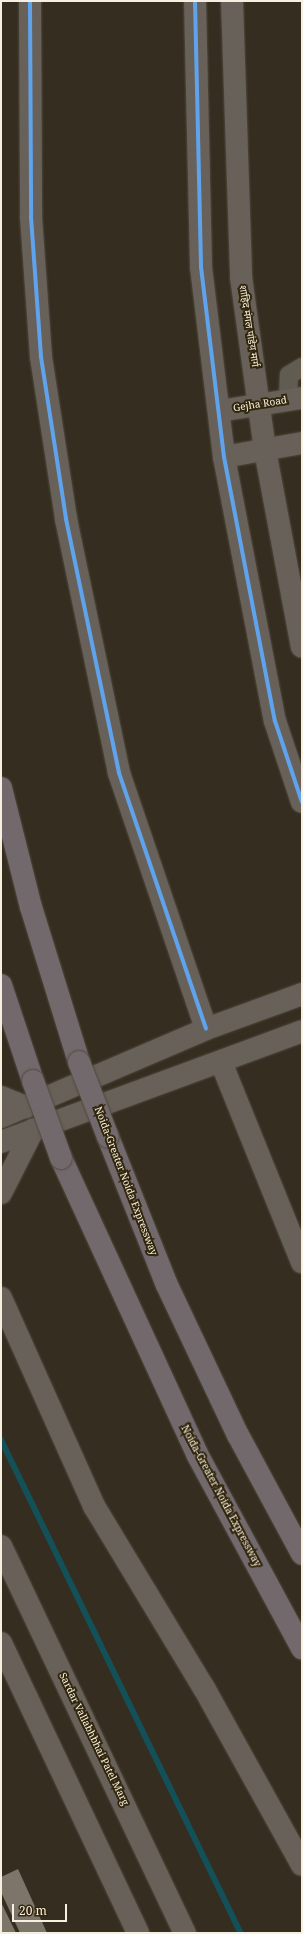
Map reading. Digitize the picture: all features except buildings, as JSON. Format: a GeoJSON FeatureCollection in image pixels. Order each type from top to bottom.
{"type":"FeatureCollection","features":[{"type":"Feature","properties":{"kind":"highway","name":"Noida-Greater Noida Expressway"},"geometry":{"type":"LineString","coordinates":[[1,788],[31,907],[79,1062],[108,1137],[166,1283],[238,1435],[302,1554]]}},
{"type":"Feature","properties":{"kind":"highway","name":"Noida-Greater Noida Expressway"},"geometry":{"type":"LineString","coordinates":[[1,985],[32,1081],[61,1158],[197,1454],[302,1648]]}},
{"type":"Feature","properties":{"kind":"street"},"geometry":{"type":"LineString","coordinates":[[30,1],[31,225],[41,357],[66,519],[119,773],[206,1030]]}},
{"type":"Feature","properties":{"kind":"street"},"geometry":{"type":"LineString","coordinates":[[195,1],[201,267],[224,457],[276,721],[302,802]]}},
{"type":"Feature","properties":{"kind":"street","name":"शाहिद मंगल पांडेय मार्ग"},"geometry":{"type":"LineString","coordinates":[[232,1],[241,278],[260,404],[265,450],[302,647]]}},
{"type":"Feature","properties":{"kind":"street"},"geometry":{"type":"LineString","coordinates":[[295,399],[289,375],[302,367]]}},
{"type":"Feature","properties":{"kind":"street","name":"Gejha Road"},"geometry":{"type":"LineString","coordinates":[[219,411],[295,399]]}},
{"type":"Feature","properties":{"kind":"street"},"geometry":{"type":"LineString","coordinates":[[224,457],[302,442]]}},
{"type":"Feature","properties":{"kind":"street"},"geometry":{"type":"LineString","coordinates":[[1,1117],[206,1030],[302,994]]}},
{"type":"Feature","properties":{"kind":"street"},"geometry":{"type":"LineString","coordinates":[[1,1142],[302,1031]]}},
{"type":"Feature","properties":{"kind":"street"},"geometry":{"type":"LineString","coordinates":[[221,1062],[302,1262]]}},
{"type":"Feature","properties":{"kind":"street"},"geometry":{"type":"LineString","coordinates":[[1,1097],[26,1107]]}},
{"type":"Feature","properties":{"kind":"street"},"geometry":{"type":"LineString","coordinates":[[1,1193],[33,1130]]}},
{"type":"Feature","properties":{"kind":"street"},"geometry":{"type":"LineString","coordinates":[[2,1304],[94,1506],[204,1688],[302,1865]]}},
{"type":"Feature","properties":{"kind":"street","name":"Sardar Vallabhbhai Patel Marg"},"geometry":{"type":"LineString","coordinates":[[1,1546],[185,1933]]}},
{"type":"Feature","properties":{"kind":"street"},"geometry":{"type":"LineString","coordinates":[[1,1643],[138,1933]]}},
{"type":"Feature","properties":{"kind":"waterway"},"geometry":{"type":"LineString","coordinates":[[1,1439],[241,1933]]}},
{"type":"Feature","properties":{"kind":"cycle path"},"geometry":{"type":"LineString","coordinates":[[30,1],[31,217],[41,357],[66,519],[119,773],[206,1029]]}},
{"type":"Feature","properties":{"kind":"cycle path"},"geometry":{"type":"LineString","coordinates":[[195,1],[201,267],[224,457],[275,721],[302,802]]}}]}
